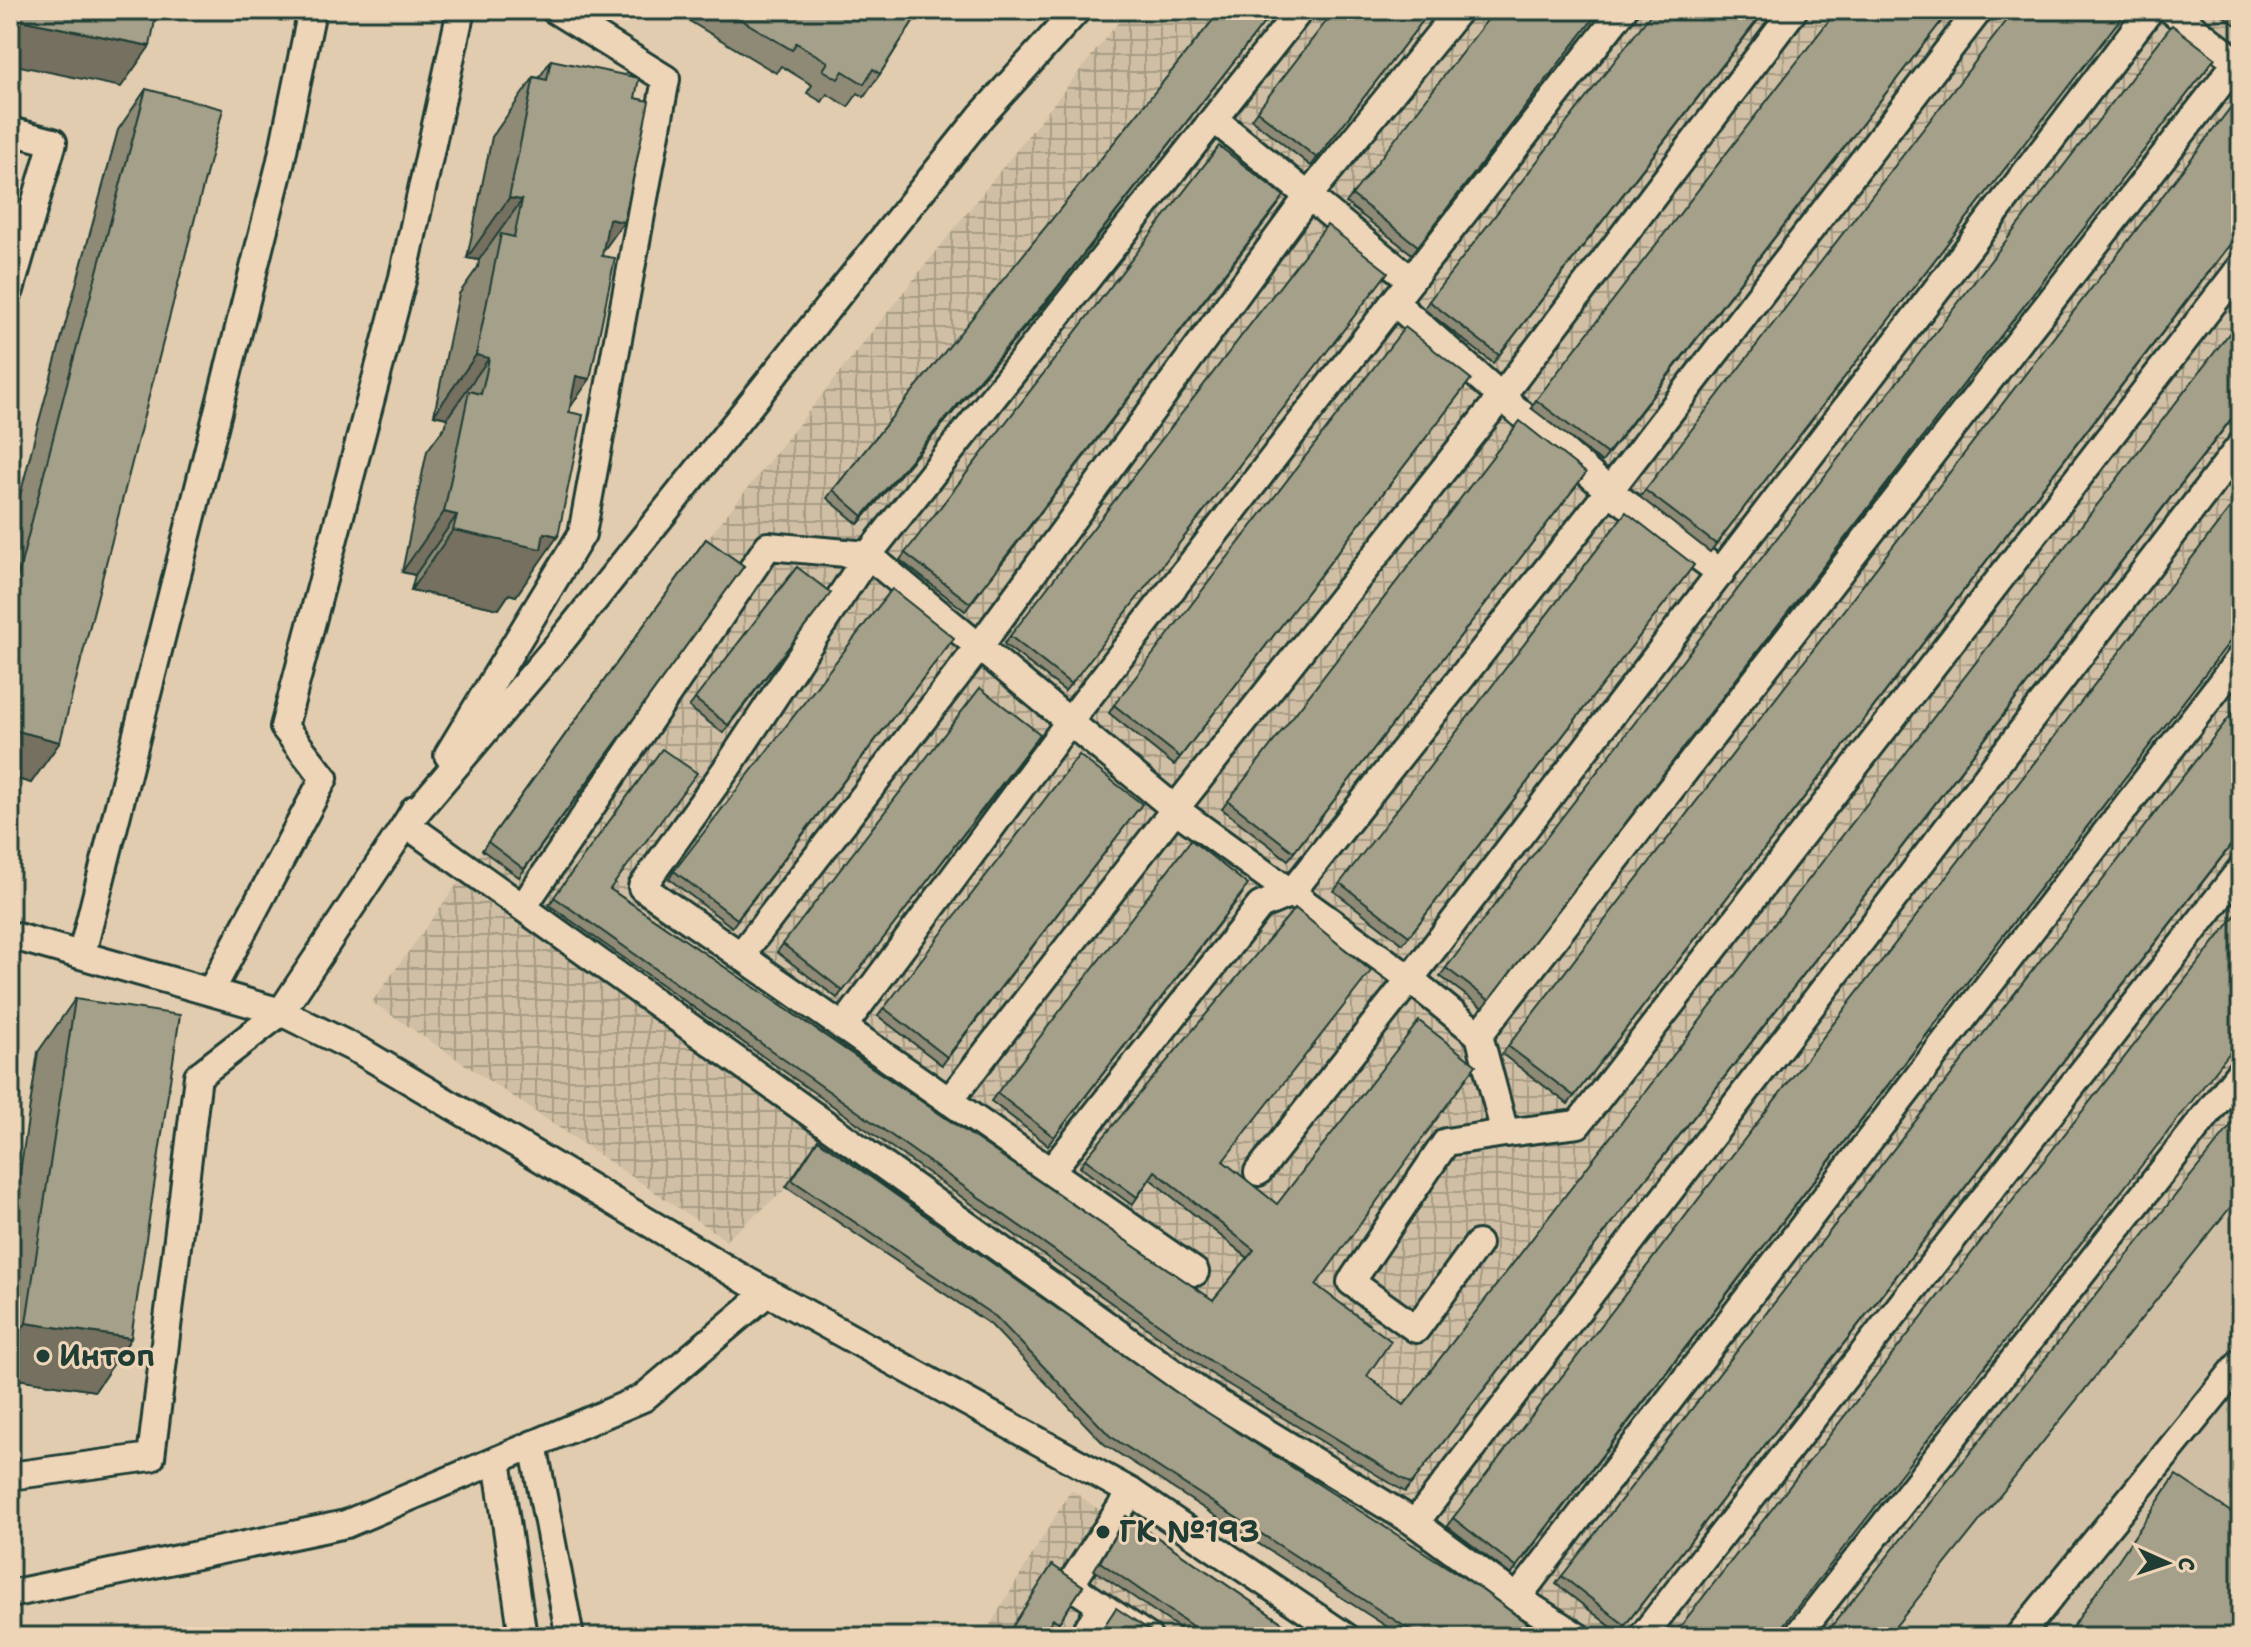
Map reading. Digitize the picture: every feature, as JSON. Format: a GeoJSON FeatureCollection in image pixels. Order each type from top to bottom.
{"type":"FeatureCollection","features":[{"type":"Feature","properties":{"kind":"lane"},"geometry":{"type":"LineString","coordinates":[[82,953],[280,165],[312,10]]}},
{"type":"Feature","properties":{"kind":"lane"},"geometry":{"type":"LineString","coordinates":[[211,991],[324,778],[284,727],[403,277],[461,10]]}},
{"type":"Feature","properties":{"kind":"lane"},"geometry":{"type":"LineString","coordinates":[[10,1476],[151,1457],[198,1076],[281,1012],[406,824],[582,534],[666,79],[555,10]]}},
{"type":"Feature","properties":{"kind":"lane"},"geometry":{"type":"LineString","coordinates":[[406,824],[563,639],[981,116],[1077,10]]}},
{"type":"Feature","properties":{"kind":"lane"},"geometry":{"type":"LineString","coordinates":[[1195,1272],[642,887],[727,768],[868,555],[1300,10]]}},
{"type":"Feature","properties":{"kind":"lane"},"geometry":{"type":"LineString","coordinates":[[741,955],[979,647],[1309,195],[1459,10]]}},
{"type":"Feature","properties":{"kind":"lane"},"geometry":{"type":"LineString","coordinates":[[843,1027],[1069,722],[1623,10]]}},
{"type":"Feature","properties":{"kind":"lane"},"geometry":{"type":"LineString","coordinates":[[949,1101],[1501,397],[1794,10]]}},
{"type":"Feature","properties":{"kind":"lane"},"geometry":{"type":"LineString","coordinates":[[1051,1171],[1260,906],[1291,893],[1609,491],[1979,10]]}},
{"type":"Feature","properties":{"kind":"lane"},"geometry":{"type":"LineString","coordinates":[[1258,1172],[1410,979],[2150,10]]}},
{"type":"Feature","properties":{"kind":"lane"},"geometry":{"type":"LineString","coordinates":[[1479,1035],[2239,64],[2171,10]]}},
{"type":"Feature","properties":{"kind":"lane"},"geometry":{"type":"LineString","coordinates":[[1214,119],[1411,280]]}},
{"type":"Feature","properties":{"kind":"lane"},"geometry":{"type":"LineString","coordinates":[[10,131],[53,142],[10,290]]}},
{"type":"Feature","properties":{"kind":"lane"},"geometry":{"type":"LineString","coordinates":[[1478,1244],[1416,1329],[1351,1282],[1446,1142],[1578,1124],[2241,267]]}},
{"type":"Feature","properties":{"kind":"lane"},"geometry":{"type":"LineString","coordinates":[[1394,302],[1609,491],[1721,573]]}},
{"type":"Feature","properties":{"kind":"lane"},"geometry":{"type":"LineString","coordinates":[[1415,1523],[2241,445]]}},
{"type":"Feature","properties":{"kind":"lane"},"geometry":{"type":"LineString","coordinates":[[523,907],[768,546],[868,555],[1175,809],[1410,979],[1479,1035],[1505,1133]]}},
{"type":"Feature","properties":{"kind":"lane"},"geometry":{"type":"LineString","coordinates":[[1517,1598],[2241,657]]}},
{"type":"Feature","properties":{"kind":"lane"},"geometry":{"type":"LineString","coordinates":[[406,824],[1200,1392],[1415,1523],[1517,1598],[1578,1637]]}},
{"type":"Feature","properties":{"kind":"lane"},"geometry":{"type":"LineString","coordinates":[[1642,1637],[2241,869]]}},
{"type":"Feature","properties":{"kind":"lane"},"geometry":{"type":"LineString","coordinates":[[10,935],[281,1012],[362,1052],[768,1292],[1131,1492],[1346,1637]]}},
{"type":"Feature","properties":{"kind":"lane"},"geometry":{"type":"LineString","coordinates":[[1796,1637],[2241,1071]]}},
{"type":"Feature","properties":{"kind":"lane"},"geometry":{"type":"LineString","coordinates":[[10,1594],[346,1524],[643,1398],[768,1292]]}},
{"type":"Feature","properties":{"kind":"lane"},"geometry":{"type":"LineString","coordinates":[[2018,1637],[2241,1362]]}},
{"type":"Feature","properties":{"kind":"lane"},"geometry":{"type":"LineString","coordinates":[[533,1444],[570,1637]]}},
{"type":"Feature","properties":{"kind":"lane"},"geometry":{"type":"LineString","coordinates":[[497,1460],[523,1637]]}},
{"type":"Feature","properties":{"kind":"lane"},"geometry":{"type":"LineString","coordinates":[[1131,1492],[1070,1585],[1148,1637]]}},
{"type":"Feature","properties":{"kind":"lane"},"geometry":{"type":"LineString","coordinates":[[1082,1637],[1101,1608]]}},
{"type":"Feature","properties":{"kind":"shaded area"},"geometry":{"type":"Polygon","coordinates":[[[1128,10],[2241,10],[2241,1194],[1888,1637],[1403,1637],[1104,1444],[991,1325],[787,1188],[726,1240],[372,1002],[701,547],[1128,10]]]}},
{"type":"Feature","properties":{"kind":"shaded area"},"geometry":{"type":"Polygon","coordinates":[[[2241,1194],[2241,1637],[1888,1637],[2241,1194]]]}},
{"type":"Feature","properties":{"kind":"shaded area"},"geometry":{"type":"Polygon","coordinates":[[[1071,1490],[1120,1524],[1286,1637],[983,1637],[1071,1490]]]}},
{"type":"Feature","properties":{"kind":"building"},"geometry":{"type":"Polygon","coordinates":[[[10,10],[157,10],[150,46],[10,18],[10,10]]]}},
{"type":"Feature","properties":{"kind":"building"},"geometry":{"type":"Polygon","coordinates":[[[725,10],[920,10],[880,74],[873,69],[864,84],[843,71],[838,79],[823,70],[828,62],[796,43],[792,50],[725,10]]]}},
{"type":"Feature","properties":{"kind":"building"},"geometry":{"type":"Polygon","coordinates":[[[1221,10],[1274,10],[1052,294],[863,516],[833,490],[1221,10]]]}},
{"type":"Feature","properties":{"kind":"building"},"geometry":{"type":"Polygon","coordinates":[[[1335,10],[1431,10],[1317,158],[1257,111],[1335,10]]]}},
{"type":"Feature","properties":{"kind":"building"},"geometry":{"type":"Polygon","coordinates":[[[1495,10],[1600,10],[1418,246],[1352,195],[1495,10]]]}},
{"type":"Feature","properties":{"kind":"building"},"geometry":{"type":"Polygon","coordinates":[[[1654,10],[1765,10],[1499,355],[1429,301],[1654,10]]]}},
{"type":"Feature","properties":{"kind":"building"},"geometry":{"type":"Polygon","coordinates":[[[1837,10],[1950,10],[1607,454],[1536,400],[1837,10]]]}},
{"type":"Feature","properties":{"kind":"building"},"geometry":{"type":"Polygon","coordinates":[[[2015,10],[2127,10],[1716,544],[1645,490],[2015,10]]]}},
{"type":"Feature","properties":{"kind":"building"},"geometry":{"type":"Polygon","coordinates":[[[2172,25],[2215,58],[1489,1000],[1446,968],[2172,25]]]}},
{"type":"Feature","properties":{"kind":"building"},"geometry":{"type":"Polygon","coordinates":[[[551,60],[639,78],[635,98],[649,101],[624,222],[609,219],[602,256],[615,258],[590,379],[576,376],[569,412],[583,415],[558,536],[544,533],[541,549],[453,530],[457,515],[444,512],[469,391],[481,394],[486,374],[489,358],[476,355],[501,234],[514,237],[522,200],[509,198],[534,77],[547,80],[551,60]]]}},
{"type":"Feature","properties":{"kind":"building"},"geometry":{"type":"Polygon","coordinates":[[[146,89],[223,109],[60,742],[10,729],[10,607],[146,89]]]}},
{"type":"Feature","properties":{"kind":"building"},"geometry":{"type":"Polygon","coordinates":[[[2241,94],[2241,230],[1574,1096],[1508,1046],[2241,94]]]}},
{"type":"Feature","properties":{"kind":"building"},"geometry":{"type":"Polygon","coordinates":[[[1219,146],[1284,196],[970,603],[905,553],[1219,146]]]}},
{"type":"Feature","properties":{"kind":"building"},"geometry":{"type":"Polygon","coordinates":[[[1327,225],[1388,272],[1071,684],[1010,636],[1327,225]]]}},
{"type":"Feature","properties":{"kind":"building"},"geometry":{"type":"Polygon","coordinates":[[[2241,318],[2241,406],[1411,1484],[1222,1369],[554,897],[662,749],[697,773],[610,889],[1213,1300],[1254,1250],[1155,1171],[1137,1197],[1085,1159],[1295,908],[1371,971],[1223,1161],[1277,1204],[1419,1021],[1476,1065],[1316,1285],[1391,1341],[1367,1376],[1404,1405],[2241,318]]]}},
{"type":"Feature","properties":{"kind":"building"},"geometry":{"type":"Polygon","coordinates":[[[1405,327],[1471,379],[1180,757],[1114,705],[1405,327]]]}},
{"type":"Feature","properties":{"kind":"building"},"geometry":{"type":"Polygon","coordinates":[[[1520,421],[1586,473],[1294,852],[1228,801],[1520,421]]]}},
{"type":"Feature","properties":{"kind":"building"},"geometry":{"type":"Polygon","coordinates":[[[2241,494],[2241,627],[1516,1567],[1453,1518],[2241,494]]]}},
{"type":"Feature","properties":{"kind":"building"},"geometry":{"type":"Polygon","coordinates":[[[1626,512],[1694,565],[1409,936],[1340,883],[1626,512]]]}},
{"type":"Feature","properties":{"kind":"building"},"geometry":{"type":"Polygon","coordinates":[[[706,539],[744,566],[524,869],[488,842],[706,539]]]}},
{"type":"Feature","properties":{"kind":"building"},"geometry":{"type":"Polygon","coordinates":[[[797,567],[831,593],[728,725],[695,699],[797,567]]]}},
{"type":"Feature","properties":{"kind":"building"},"geometry":{"type":"Polygon","coordinates":[[[892,589],[954,638],[737,919],[674,871],[892,589]]]}},
{"type":"Feature","properties":{"kind":"building"},"geometry":{"type":"Polygon","coordinates":[[[980,688],[1040,734],[843,991],[783,944],[980,688]]]}},
{"type":"Feature","properties":{"kind":"building"},"geometry":{"type":"Polygon","coordinates":[[[2241,702],[2241,832],[1625,1625],[1562,1576],[2241,702]]]}},
{"type":"Feature","properties":{"kind":"building"},"geometry":{"type":"Polygon","coordinates":[[[1079,755],[1142,804],[947,1057],[884,1008],[1079,755]]]}},
{"type":"Feature","properties":{"kind":"building"},"geometry":{"type":"Polygon","coordinates":[[[1191,840],[1248,885],[1054,1137],[997,1093],[1191,840]]]}},
{"type":"Feature","properties":{"kind":"building"},"geometry":{"type":"Polygon","coordinates":[[[2241,908],[2241,1038],[1774,1637],[1672,1637],[2241,908]]]}},
{"type":"Feature","properties":{"kind":"building"},"geometry":{"type":"Polygon","coordinates":[[[75,999],[180,1015],[131,1338],[26,1323],[75,999]]]}},
{"type":"Feature","properties":{"kind":"building"},"geometry":{"type":"Polygon","coordinates":[[[2241,1113],[2241,1194],[1887,1637],[1823,1637],[2241,1113]]]}},
{"type":"Feature","properties":{"kind":"building"},"geometry":{"type":"Polygon","coordinates":[[[818,1140],[1174,1391],[1478,1587],[1545,1637],[1421,1637],[1110,1436],[996,1317],[792,1180],[818,1140]]]}},
{"type":"Feature","properties":{"kind":"building"},"geometry":{"type":"Polygon","coordinates":[[[2176,1475],[2241,1519],[2241,1637],[2066,1637],[2176,1475]]]}},
{"type":"Feature","properties":{"kind":"building"},"geometry":{"type":"Polygon","coordinates":[[[1126,1516],[1303,1637],[1208,1637],[1100,1562],[1126,1516]]]}},
{"type":"Feature","properties":{"kind":"building"},"geometry":{"type":"Polygon","coordinates":[[[1052,1565],[1083,1586],[1059,1622],[1053,1619],[1041,1637],[1006,1637],[1052,1565]]]}},
{"type":"Feature","properties":{"kind":"building"},"geometry":{"type":"Polygon","coordinates":[[[1116,1608],[1160,1637],[1097,1637],[1116,1608]]]}},
{"type":"Feature","properties":{"kind":"place","name":"Интоп"},"geometry":{"type":"Point","coordinates":[43,1356]}},
{"type":"Feature","properties":{"kind":"place","name":"ГК №193"},"geometry":{"type":"Point","coordinates":[1103,1532]}}]}
